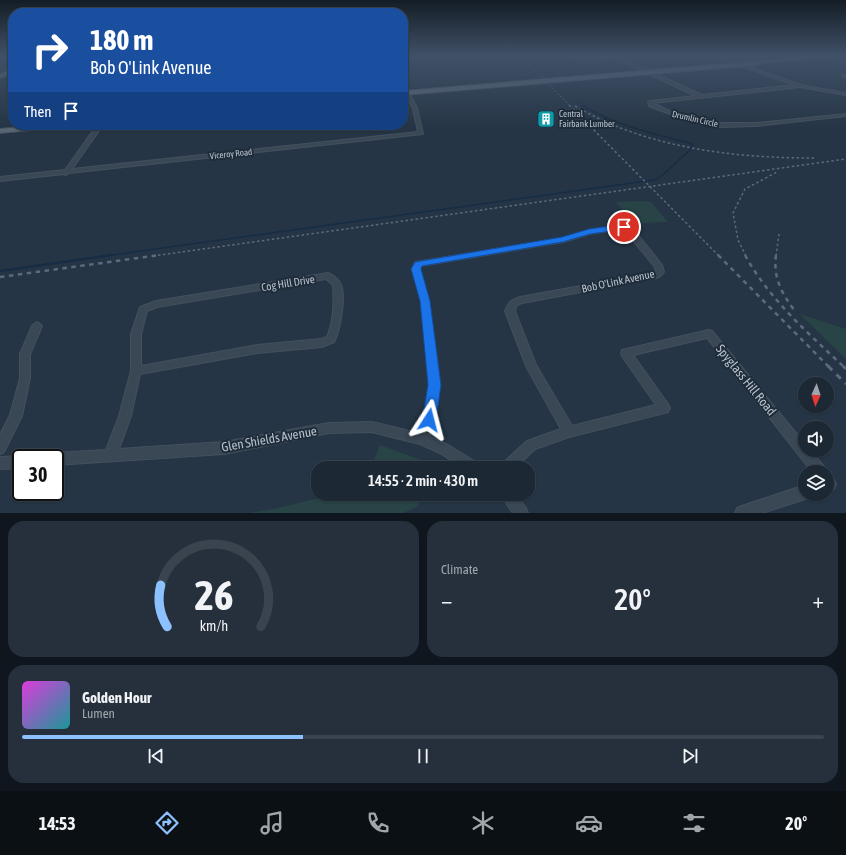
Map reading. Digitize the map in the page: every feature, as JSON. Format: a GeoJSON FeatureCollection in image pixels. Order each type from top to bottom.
{"type":"FeatureCollection","features":[{"type":"Feature","properties":{"kind":"main road"},"geometry":{"type":"LineString","coordinates":[[408,94],[570,80]]}},
{"type":"Feature","properties":{"kind":"main road"},"geometry":{"type":"LineString","coordinates":[[0,131],[11,130]]}},
{"type":"Feature","properties":{"kind":"street"},"geometry":{"type":"LineString","coordinates":[[664,80],[700,96]]}},
{"type":"Feature","properties":{"kind":"street"},"geometry":{"type":"LineString","coordinates":[[783,80],[800,86],[846,94]]}},
{"type":"Feature","properties":{"kind":"street","name":"Drumlin Circle"},"geometry":{"type":"LineString","coordinates":[[800,86],[650,102],[651,105],[670,114],[699,122],[725,126],[770,125],[846,115]]}},
{"type":"Feature","properties":{"kind":"street","name":"Viceroy Road"},"geometry":{"type":"LineString","coordinates":[[0,179],[66,173],[421,133],[416,108],[408,97]]}},
{"type":"Feature","properties":{"kind":"street"},"geometry":{"type":"LineString","coordinates":[[66,173],[96,130]]}},
{"type":"Feature","properties":{"kind":"street","name":"Bob O'Link Avenue"},"geometry":{"type":"LineString","coordinates":[[422,439],[429,420],[434,385],[425,301],[416,269],[418,264],[563,240],[589,232],[624,227],[631,232],[659,267],[660,272],[656,275],[520,300],[512,303],[510,311],[531,366],[569,432]]}},
{"type":"Feature","properties":{"kind":"street","name":"Cog Hill Drive"},"geometry":{"type":"LineString","coordinates":[[110,456],[125,416],[136,372],[136,334],[144,309],[156,304],[328,276],[337,284],[339,310],[336,328],[331,339],[322,343],[257,349],[136,372]]}},
{"type":"Feature","properties":{"kind":"street"},"geometry":{"type":"LineString","coordinates":[[0,448],[16,416],[25,378],[25,354],[37,326]]}},
{"type":"Feature","properties":{"kind":"street","name":"Spyglass Hill Road"},"geometry":{"type":"LineString","coordinates":[[514,461],[531,446],[569,432],[664,408],[626,353],[709,334],[814,465]]}},
{"type":"Feature","properties":{"kind":"street","name":"Glen Shields Avenue"},"geometry":{"type":"LineString","coordinates":[[64,459],[224,448],[329,428],[372,427],[422,439],[444,449],[464,461]]}},
{"type":"Feature","properties":{"kind":"street"},"geometry":{"type":"LineString","coordinates":[[0,463],[12,462]]}},
{"type":"Feature","properties":{"kind":"street"},"geometry":{"type":"LineString","coordinates":[[742,513],[798,494]]}},
{"type":"Feature","properties":{"kind":"street"},"geometry":{"type":"LineString","coordinates":[[512,501],[521,513]]}},
{"type":"Feature","properties":{"kind":"green space"},"geometry":{"type":"Polygon","coordinates":[[[616,202],[651,202],[668,222],[634,223],[616,202]]]}},
{"type":"Feature","properties":{"kind":"green space"},"geometry":{"type":"Polygon","coordinates":[[[800,314],[846,329],[846,359],[800,314]]]}},
{"type":"Feature","properties":{"kind":"green space"},"geometry":{"type":"Polygon","coordinates":[[[380,445],[424,461],[374,461],[380,445]]]}},
{"type":"Feature","properties":{"kind":"green space"},"geometry":{"type":"Polygon","coordinates":[[[311,500],[420,501],[417,507],[403,513],[249,513],[311,500]]]}},
{"type":"Feature","properties":{"kind":"waterway"},"geometry":{"type":"LineString","coordinates":[[570,95],[584,106]]}},
{"type":"Feature","properties":{"kind":"waterway"},"geometry":{"type":"LineString","coordinates":[[105,256],[654,180],[659,178],[690,150],[693,144],[622,124],[608,119],[582,105]]}},
{"type":"Feature","properties":{"kind":"waterway"},"geometry":{"type":"LineString","coordinates":[[105,256],[112,255]]}},
{"type":"Feature","properties":{"kind":"waterway"},"geometry":{"type":"LineString","coordinates":[[0,271],[105,256]]}},
{"type":"Feature","properties":{"kind":"railway"},"geometry":{"type":"LineString","coordinates":[[544,80],[570,106]]}},
{"type":"Feature","properties":{"kind":"railway"},"geometry":{"type":"LineString","coordinates":[[569,105],[650,186]]}},
{"type":"Feature","properties":{"kind":"railway"},"geometry":{"type":"LineString","coordinates":[[575,106],[631,132],[691,148],[752,156],[814,158]]}},
{"type":"Feature","properties":{"kind":"railway"},"geometry":{"type":"LineString","coordinates":[[650,186],[846,159]]}},
{"type":"Feature","properties":{"kind":"railway"},"geometry":{"type":"LineString","coordinates":[[746,256],[738,240],[733,213],[745,189],[777,172]]}},
{"type":"Feature","properties":{"kind":"railway"},"geometry":{"type":"LineString","coordinates":[[153,256],[650,186]]}},
{"type":"Feature","properties":{"kind":"railway"},"geometry":{"type":"LineString","coordinates":[[650,186],[719,256]]}},
{"type":"Feature","properties":{"kind":"railway"},"geometry":{"type":"LineString","coordinates":[[776,256],[779,234]]}},
{"type":"Feature","properties":{"kind":"railway"},"geometry":{"type":"LineString","coordinates":[[0,277],[160,255]]}},
{"type":"Feature","properties":{"kind":"railway"},"geometry":{"type":"LineString","coordinates":[[718,255],[829,367]]}},
{"type":"Feature","properties":{"kind":"railway"},"geometry":{"type":"LineString","coordinates":[[745,255],[777,301],[844,367]]}},
{"type":"Feature","properties":{"kind":"railway"},"geometry":{"type":"LineString","coordinates":[[776,255],[775,263],[779,284],[785,297],[794,310]]}},
{"type":"Feature","properties":{"kind":"railway"},"geometry":{"type":"LineString","coordinates":[[829,367],[846,384]]}},
{"type":"Feature","properties":{"kind":"place","name":"Central Fairbank Lumber"},"geometry":{"type":"Point","coordinates":[546,119]}},
{"type":"Feature","properties":{"kind":"route"},"geometry":{"type":"LineString","coordinates":[[429,420],[434,385],[425,301],[416,269],[418,264],[563,240],[589,232],[624,227]]}}]}
